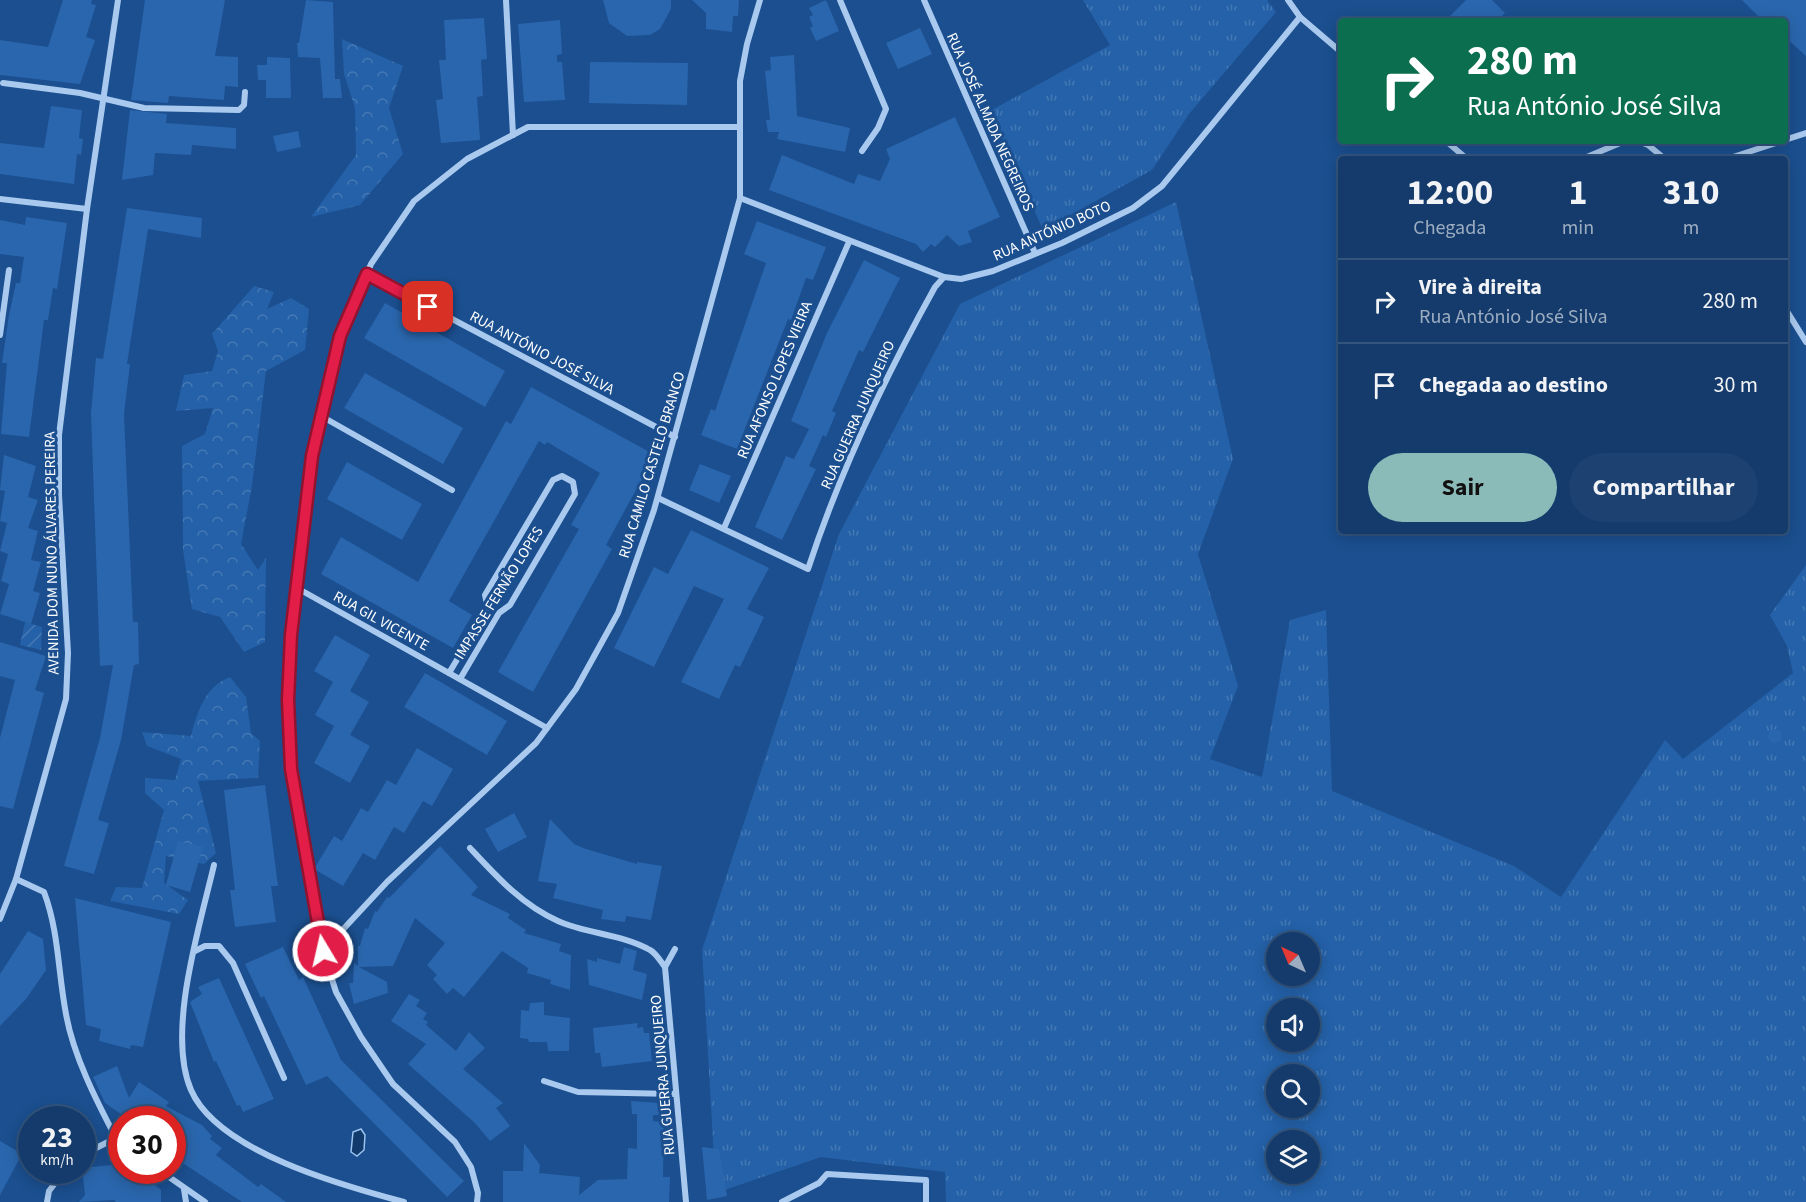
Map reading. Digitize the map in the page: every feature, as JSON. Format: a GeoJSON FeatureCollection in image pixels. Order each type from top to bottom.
{"type":"FeatureCollection","features":[{"type":"Feature","properties":{"kind":"street","name":"AVENIDA DOM NUNO ÁLVARES PEREIRA"},"geometry":{"type":"LineString","coordinates":[[0,919],[16,879],[66,699],[68,653],[59,495],[59,435],[87,209],[118,0]]}},
{"type":"Feature","properties":{"kind":"street"},"geometry":{"type":"LineString","coordinates":[[506,0],[513,135]]}},
{"type":"Feature","properties":{"kind":"street","name":"RUA CAMILO CASTELO BRANCO"},"geometry":{"type":"LineString","coordinates":[[323,951],[387,882],[500,778],[547,728],[576,689],[618,613],[658,498],[740,198],[740,81],[747,44],[760,0]]}},
{"type":"Feature","properties":{"kind":"street"},"geometry":{"type":"LineString","coordinates":[[840,0],[886,109],[878,128],[862,151]]}},
{"type":"Feature","properties":{"kind":"street","name":"RUA JOSÉ ALMADA NEGREIROS"},"geometry":{"type":"LineString","coordinates":[[924,0],[1035,253]]}},
{"type":"Feature","properties":{"kind":"street"},"geometry":{"type":"LineString","coordinates":[[1288,0],[1300,17],[1338,49]]}},
{"type":"Feature","properties":{"kind":"street","name":"RUA ANTÓNIO BOTO"},"geometry":{"type":"LineString","coordinates":[[740,198],[944,277],[961,279],[993,271],[1133,208],[1162,186],[1300,17]]}},
{"type":"Feature","properties":{"kind":"street"},"geometry":{"type":"LineString","coordinates":[[3,83],[80,93],[144,108],[239,110],[244,105],[245,92]]}},
{"type":"Feature","properties":{"kind":"street"},"geometry":{"type":"LineString","coordinates":[[477,1202],[478,1193],[471,1167],[454,1142],[393,1084],[361,1037],[336,992],[323,951],[291,769],[288,700],[291,635],[312,456],[340,336],[367,274],[414,201],[467,159],[528,127],[739,127]]}},
{"type":"Feature","properties":{"kind":"street"},"geometry":{"type":"LineString","coordinates":[[1788,139],[1806,133]]}},
{"type":"Feature","properties":{"kind":"street"},"geometry":{"type":"LineString","coordinates":[[1450,144],[1464,156]]}},
{"type":"Feature","properties":{"kind":"street"},"geometry":{"type":"LineString","coordinates":[[1589,156],[1618,144]]}},
{"type":"Feature","properties":{"kind":"street"},"geometry":{"type":"LineString","coordinates":[[1644,144],[1661,156]]}},
{"type":"Feature","properties":{"kind":"street"},"geometry":{"type":"LineString","coordinates":[[1736,156],[1773,144]]}},
{"type":"Feature","properties":{"kind":"street"},"geometry":{"type":"LineString","coordinates":[[0,199],[87,209]]}},
{"type":"Feature","properties":{"kind":"street","name":"RUA AFONSO LOPES VIEIRA"},"geometry":{"type":"LineString","coordinates":[[724,528],[849,242]]}},
{"type":"Feature","properties":{"kind":"street"},"geometry":{"type":"LineString","coordinates":[[0,336],[9,270]]}},
{"type":"Feature","properties":{"kind":"street","name":"RUA ANTÓNIO JOSÉ SILVA"},"geometry":{"type":"LineString","coordinates":[[367,274],[675,437]]}},
{"type":"Feature","properties":{"kind":"street","name":"RUA GUERRA JUNQUEIRO"},"geometry":{"type":"LineString","coordinates":[[724,528],[808,569],[816,539],[890,368],[935,287],[944,277]]}},
{"type":"Feature","properties":{"kind":"street"},"geometry":{"type":"LineString","coordinates":[[1788,313],[1806,342]]}},
{"type":"Feature","properties":{"kind":"street"},"geometry":{"type":"LineString","coordinates":[[321,416],[452,490]]}},
{"type":"Feature","properties":{"kind":"street","name":"IMPASSE FERNÃO LOPES"},"geometry":{"type":"LineString","coordinates":[[449,673],[488,608],[485,595],[553,480],[562,476],[573,482],[574,494],[510,605],[499,613],[460,679]]}},
{"type":"Feature","properties":{"kind":"street"},"geometry":{"type":"LineString","coordinates":[[658,498],[724,528]]}},
{"type":"Feature","properties":{"kind":"street","name":"RUA GIL VICENTE"},"geometry":{"type":"LineString","coordinates":[[297,588],[547,728]]}},
{"type":"Feature","properties":{"kind":"street"},"geometry":{"type":"LineString","coordinates":[[470,848],[521,899],[557,921],[589,932],[617,937],[652,951],[666,967]]}},
{"type":"Feature","properties":{"kind":"street"},"geometry":{"type":"LineString","coordinates":[[214,866],[186,994],[184,1062],[191,1091],[205,1110],[244,1141],[289,1167],[404,1202]]}},
{"type":"Feature","properties":{"kind":"street"},"geometry":{"type":"LineString","coordinates":[[16,879],[44,892],[53,915],[66,1016],[96,1101],[108,1121]]}},
{"type":"Feature","properties":{"kind":"street"},"geometry":{"type":"LineString","coordinates":[[195,951],[205,946],[219,946],[233,963],[284,1078]]}},
{"type":"Feature","properties":{"kind":"street","name":"RUA GUERRA JUNQUEIRO"},"geometry":{"type":"LineString","coordinates":[[675,948],[666,967],[675,1094],[686,1202]]}},
{"type":"Feature","properties":{"kind":"street"},"geometry":{"type":"LineString","coordinates":[[544,1081],[578,1092],[675,1094]]}},
{"type":"Feature","properties":{"kind":"street"},"geometry":{"type":"LineString","coordinates":[[782,1202],[819,1183],[827,1174],[926,1180],[926,1202]]}},
{"type":"Feature","properties":{"kind":"street"},"geometry":{"type":"LineString","coordinates":[[47,1202],[49,1191],[54,1184]]}},
{"type":"Feature","properties":{"kind":"street"},"geometry":{"type":"LineString","coordinates":[[178,1184],[205,1202]]}},
{"type":"Feature","properties":{"kind":"street"},"geometry":{"type":"LineString","coordinates":[[184,1188],[186,1202]]}},
{"type":"Feature","properties":{"kind":"green space"},"geometry":{"type":"Polygon","coordinates":[[[1083,0],[1267,0],[1276,12],[1189,114],[1152,170],[1043,230],[990,111],[1110,45],[1083,0]]]}},
{"type":"Feature","properties":{"kind":"green space"},"geometry":{"type":"Polygon","coordinates":[[[342,39],[403,66],[389,108],[403,154],[360,205],[311,217],[356,155],[355,108],[344,74],[342,39]]]}},
{"type":"Feature","properties":{"kind":"green space"},"geometry":{"type":"Polygon","coordinates":[[[1176,202],[1233,459],[1198,554],[1238,686],[1210,759],[1262,777],[1290,620],[1326,610],[1332,791],[1514,866],[1561,897],[1665,740],[1683,759],[1793,673],[1787,646],[1770,615],[1806,565],[1806,1202],[946,1202],[945,1172],[821,1157],[716,1193],[702,950],[839,534],[960,304],[1176,202]]]}},
{"type":"Feature","properties":{"kind":"green space"},"geometry":{"type":"Polygon","coordinates":[[[254,286],[274,292],[267,309],[291,298],[309,309],[305,350],[266,371],[252,486],[241,544],[258,570],[266,558],[265,642],[244,652],[220,617],[192,609],[183,550],[182,446],[205,434],[213,408],[176,411],[184,375],[212,371],[218,351],[212,334],[254,286]]]}},
{"type":"Feature","properties":{"kind":"green space"},"geometry":{"type":"Polygon","coordinates":[[[25,622],[42,627],[41,650],[20,645],[25,622]]]}},
{"type":"Feature","properties":{"kind":"green space"},"geometry":{"type":"Polygon","coordinates":[[[230,677],[246,697],[251,733],[260,741],[258,778],[198,781],[216,853],[204,864],[166,856],[164,883],[188,900],[179,914],[110,901],[116,887],[142,888],[164,810],[145,793],[145,778],[175,780],[181,759],[147,746],[142,732],[191,736],[203,701],[214,687],[230,677]]]}},
{"type":"Feature","properties":{"kind":"shaded area"},"geometry":{"type":"Polygon","coordinates":[[[361,1129],[365,1135],[364,1150],[357,1156],[351,1152],[353,1132],[361,1129]]]}},
{"type":"Feature","properties":{"kind":"building"},"geometry":{"type":"Polygon","coordinates":[[[63,0],[92,0],[91,4],[96,5],[86,37],[95,40],[80,84],[0,75],[0,40],[48,47],[63,0]]]}},
{"type":"Feature","properties":{"kind":"building"},"geometry":{"type":"Polygon","coordinates":[[[145,0],[225,0],[215,56],[238,57],[238,87],[225,86],[224,100],[169,96],[168,103],[131,100],[145,0]]]}},
{"type":"Feature","properties":{"kind":"building"},"geometry":{"type":"Polygon","coordinates":[[[306,0],[333,2],[335,79],[340,79],[342,98],[323,98],[320,58],[298,57],[297,43],[299,43],[306,0]]]}},
{"type":"Feature","properties":{"kind":"building"},"geometry":{"type":"Polygon","coordinates":[[[603,0],[671,0],[671,9],[660,29],[650,35],[627,36],[609,23],[603,0]]]}},
{"type":"Feature","properties":{"kind":"building"},"geometry":{"type":"Polygon","coordinates":[[[692,0],[739,0],[738,16],[733,16],[732,32],[706,29],[706,13],[692,0]]]}},
{"type":"Feature","properties":{"kind":"building"},"geometry":{"type":"Polygon","coordinates":[[[826,0],[839,31],[816,41],[810,28],[813,26],[809,17],[813,15],[809,8],[826,0]]]}},
{"type":"Feature","properties":{"kind":"building"},"geometry":{"type":"Polygon","coordinates":[[[1466,0],[1492,0],[1505,13],[1500,18],[1448,18],[1466,0]]]}},
{"type":"Feature","properties":{"kind":"building"},"geometry":{"type":"Polygon","coordinates":[[[1742,0],[1806,0],[1806,56],[1788,40],[1788,18],[1760,18],[1742,0]]]}},
{"type":"Feature","properties":{"kind":"building"},"geometry":{"type":"Polygon","coordinates":[[[484,18],[487,59],[481,60],[483,96],[477,97],[480,140],[441,143],[436,100],[443,99],[439,60],[446,60],[444,20],[484,18]]]}},
{"type":"Feature","properties":{"kind":"building"},"geometry":{"type":"Polygon","coordinates":[[[560,20],[562,54],[557,55],[557,62],[562,62],[565,100],[524,102],[518,24],[560,20]]]}},
{"type":"Feature","properties":{"kind":"building"},"geometry":{"type":"Polygon","coordinates":[[[920,28],[932,54],[898,69],[886,43],[920,28]]]}},
{"type":"Feature","properties":{"kind":"building"},"geometry":{"type":"Polygon","coordinates":[[[794,55],[797,116],[850,128],[845,152],[777,139],[779,132],[768,132],[766,120],[770,120],[765,71],[771,70],[770,57],[794,55]]]}},
{"type":"Feature","properties":{"kind":"building"},"geometry":{"type":"Polygon","coordinates":[[[267,57],[290,58],[291,98],[266,98],[266,80],[258,80],[257,65],[267,65],[267,57]]]}},
{"type":"Feature","properties":{"kind":"building"},"geometry":{"type":"Polygon","coordinates":[[[590,62],[688,63],[687,105],[589,103],[590,62]]]}},
{"type":"Feature","properties":{"kind":"building"},"geometry":{"type":"Polygon","coordinates":[[[51,106],[82,110],[79,138],[83,139],[81,155],[77,154],[74,184],[0,174],[0,143],[44,148],[51,106]]]}},
{"type":"Feature","properties":{"kind":"building"},"geometry":{"type":"Polygon","coordinates":[[[130,110],[167,114],[166,123],[236,128],[236,149],[192,145],[191,155],[155,153],[153,175],[122,180],[130,110]]]}},
{"type":"Feature","properties":{"kind":"building"},"geometry":{"type":"Polygon","coordinates":[[[955,117],[1000,217],[968,231],[972,242],[959,246],[947,235],[935,247],[931,244],[923,252],[916,244],[769,190],[782,155],[854,184],[858,174],[880,181],[890,159],[886,149],[955,117]]]}},
{"type":"Feature","properties":{"kind":"building"},"geometry":{"type":"Polygon","coordinates":[[[298,131],[301,147],[277,152],[273,136],[298,131]]]}},
{"type":"Feature","properties":{"kind":"building"},"geometry":{"type":"Polygon","coordinates":[[[127,208],[202,218],[201,238],[148,229],[127,364],[130,364],[124,414],[133,622],[138,622],[139,664],[134,665],[121,740],[98,820],[109,823],[94,874],[64,866],[100,738],[113,665],[100,666],[91,413],[96,358],[103,359],[127,208]]]}},
{"type":"Feature","properties":{"kind":"building"},"geometry":{"type":"Polygon","coordinates":[[[26,217],[67,223],[57,289],[53,288],[48,320],[44,320],[29,437],[1,434],[7,363],[2,363],[9,315],[16,283],[20,283],[24,257],[0,254],[0,220],[25,225],[26,217]]]}},
{"type":"Feature","properties":{"kind":"building"},"geometry":{"type":"Polygon","coordinates":[[[757,221],[826,247],[813,280],[806,278],[791,320],[788,319],[737,449],[701,435],[711,409],[715,411],[766,263],[744,254],[757,221]]]}},
{"type":"Feature","properties":{"kind":"building"},"geometry":{"type":"Polygon","coordinates":[[[864,260],[900,278],[863,352],[859,350],[832,411],[836,413],[826,437],[823,435],[809,466],[816,469],[782,540],[755,527],[786,456],[794,459],[809,429],[791,421],[827,333],[864,260]]]}},
{"type":"Feature","properties":{"kind":"building"},"geometry":{"type":"Polygon","coordinates":[[[385,303],[505,371],[485,407],[364,338],[385,303]]]}},
{"type":"Feature","properties":{"kind":"building"},"geometry":{"type":"Polygon","coordinates":[[[365,373],[463,428],[443,464],[344,408],[365,373]]]}},
{"type":"Feature","properties":{"kind":"building"},"geometry":{"type":"Polygon","coordinates":[[[531,387],[655,455],[606,545],[612,549],[533,692],[498,672],[579,529],[571,525],[600,473],[547,442],[545,445],[539,441],[449,601],[472,615],[453,648],[321,574],[341,537],[418,582],[506,421],[511,424],[531,387]]]}},
{"type":"Feature","properties":{"kind":"building"},"geometry":{"type":"Polygon","coordinates":[[[4,455],[36,466],[28,497],[38,500],[28,528],[38,531],[31,560],[41,562],[33,591],[40,593],[31,624],[0,614],[9,584],[1,581],[8,554],[0,551],[7,523],[0,521],[5,491],[0,490],[4,455]]]}},
{"type":"Feature","properties":{"kind":"building"},"geometry":{"type":"Polygon","coordinates":[[[347,462],[422,504],[402,540],[327,499],[347,462]]]}},
{"type":"Feature","properties":{"kind":"building"},"geometry":{"type":"Polygon","coordinates":[[[700,464],[731,476],[719,503],[689,490],[700,464]]]}},
{"type":"Feature","properties":{"kind":"building"},"geometry":{"type":"Polygon","coordinates":[[[691,530],[769,568],[747,609],[764,617],[740,667],[735,665],[719,699],[681,682],[724,599],[694,586],[654,667],[614,648],[654,567],[668,574],[691,530]]]}},
{"type":"Feature","properties":{"kind":"building"},"geometry":{"type":"Polygon","coordinates":[[[335,635],[370,655],[350,691],[369,702],[350,735],[370,746],[350,783],[314,763],[334,726],[315,715],[333,682],[314,671],[335,635]]]}},
{"type":"Feature","properties":{"kind":"building"},"geometry":{"type":"Polygon","coordinates":[[[0,642],[46,656],[35,690],[44,693],[13,809],[0,806],[0,738],[15,680],[0,676],[0,642]]]}},
{"type":"Feature","properties":{"kind":"building"},"geometry":{"type":"Polygon","coordinates":[[[425,673],[507,721],[487,755],[404,707],[425,673]]]}},
{"type":"Feature","properties":{"kind":"building"},"geometry":{"type":"Polygon","coordinates":[[[1775,729],[1780,731],[1782,736],[1780,741],[1775,743],[1770,741],[1768,736],[1770,731],[1775,729]]]}},
{"type":"Feature","properties":{"kind":"building"},"geometry":{"type":"Polygon","coordinates":[[[417,748],[453,769],[432,806],[423,801],[404,833],[394,827],[375,860],[363,853],[343,886],[314,869],[334,836],[342,841],[361,808],[368,812],[387,780],[396,785],[417,748]]]}},
{"type":"Feature","properties":{"kind":"building"},"geometry":{"type":"Polygon","coordinates":[[[265,785],[278,886],[271,886],[276,922],[235,927],[230,890],[235,890],[224,790],[265,785]]]}},
{"type":"Feature","properties":{"kind":"building"},"geometry":{"type":"Polygon","coordinates":[[[514,813],[527,837],[498,852],[485,829],[514,813]]]}},
{"type":"Feature","properties":{"kind":"building"},"geometry":{"type":"Polygon","coordinates":[[[550,819],[574,844],[637,864],[637,862],[662,866],[651,920],[626,916],[625,922],[601,919],[603,910],[553,898],[557,884],[538,881],[550,819]]]}},
{"type":"Feature","properties":{"kind":"building"},"geometry":{"type":"Polygon","coordinates":[[[178,841],[203,847],[190,892],[166,885],[178,841]]]}},
{"type":"Feature","properties":{"kind":"building"},"geometry":{"type":"Polygon","coordinates":[[[440,846],[478,887],[471,895],[510,914],[508,918],[526,930],[524,933],[561,944],[559,951],[571,955],[570,990],[550,984],[551,980],[527,973],[528,968],[502,951],[464,997],[453,988],[447,994],[433,979],[437,975],[427,965],[445,943],[415,918],[393,966],[359,967],[387,982],[388,993],[354,1004],[349,983],[353,983],[354,963],[358,966],[358,946],[360,946],[365,928],[368,929],[375,911],[377,912],[387,897],[389,898],[440,846]]]}},
{"type":"Feature","properties":{"kind":"building"},"geometry":{"type":"Polygon","coordinates":[[[75,898],[171,922],[143,1047],[131,1045],[130,1049],[99,1041],[101,1029],[86,1025],[75,898]]]}},
{"type":"Feature","properties":{"kind":"building"},"geometry":{"type":"Polygon","coordinates":[[[28,931],[43,939],[46,970],[26,999],[0,1026],[0,974],[28,931]]]}},
{"type":"Feature","properties":{"kind":"building"},"geometry":{"type":"Polygon","coordinates":[[[283,947],[299,980],[303,977],[341,1060],[464,1181],[447,1197],[327,1076],[306,1085],[264,996],[261,998],[245,964],[283,947]]]}},
{"type":"Feature","properties":{"kind":"building"},"geometry":{"type":"Polygon","coordinates":[[[624,947],[637,951],[633,970],[647,974],[642,1000],[589,985],[587,959],[597,962],[597,958],[620,964],[624,947]]]}},
{"type":"Feature","properties":{"kind":"building"},"geometry":{"type":"Polygon","coordinates":[[[219,978],[274,1099],[243,1112],[240,1105],[237,1106],[216,1061],[214,1062],[190,1002],[202,994],[198,987],[219,978]]]}},
{"type":"Feature","properties":{"kind":"building"},"geometry":{"type":"Polygon","coordinates":[[[409,994],[420,1000],[416,1006],[427,1013],[423,1019],[428,1022],[426,1025],[456,1051],[469,1032],[485,1048],[463,1069],[503,1103],[496,1108],[510,1126],[490,1141],[475,1123],[408,1064],[426,1044],[391,1021],[409,994]]]}},
{"type":"Feature","properties":{"kind":"building"},"geometry":{"type":"Polygon","coordinates":[[[544,1002],[544,1015],[570,1018],[569,1051],[548,1051],[547,1042],[529,1042],[528,1039],[520,1038],[521,1010],[529,1011],[530,1003],[544,1002]]]}},
{"type":"Feature","properties":{"kind":"building"},"geometry":{"type":"Polygon","coordinates":[[[638,1023],[637,1028],[643,1027],[644,1033],[649,1033],[652,1061],[602,1067],[600,1053],[595,1053],[593,1028],[638,1023]]]}},
{"type":"Feature","properties":{"kind":"building"},"geometry":{"type":"Polygon","coordinates":[[[117,1066],[129,1098],[139,1082],[169,1102],[166,1106],[109,1106],[105,1103],[93,1077],[117,1066]]]}},
{"type":"Feature","properties":{"kind":"building"},"geometry":{"type":"Polygon","coordinates":[[[631,1101],[671,1104],[671,1115],[653,1115],[653,1121],[664,1122],[663,1177],[670,1177],[669,1202],[503,1202],[503,1171],[523,1171],[524,1143],[540,1165],[539,1173],[580,1177],[579,1195],[598,1180],[627,1179],[628,1148],[637,1149],[637,1114],[632,1114],[631,1101]]]}},
{"type":"Feature","properties":{"kind":"building"},"geometry":{"type":"Polygon","coordinates":[[[186,1117],[202,1125],[212,1136],[210,1139],[222,1148],[216,1155],[258,1187],[261,1184],[286,1202],[242,1202],[186,1165],[186,1117]]]}},
{"type":"Feature","properties":{"kind":"building"},"geometry":{"type":"Polygon","coordinates":[[[0,1141],[18,1152],[18,1161],[0,1195],[0,1141]]]}},
{"type":"Feature","properties":{"kind":"building"},"geometry":{"type":"Polygon","coordinates":[[[702,1147],[719,1149],[727,1196],[707,1200],[702,1147]]]}},
{"type":"Feature","properties":{"kind":"building"},"geometry":{"type":"Polygon","coordinates":[[[108,1165],[108,1184],[154,1184],[161,1190],[161,1202],[116,1202],[114,1200],[79,1202],[85,1195],[84,1184],[96,1184],[96,1167],[108,1165]]]}},
{"type":"Feature","properties":{"kind":"route"},"geometry":{"type":"LineString","coordinates":[[323,951],[291,769],[288,700],[291,635],[312,456],[340,336],[367,274],[428,307]]}}]}
